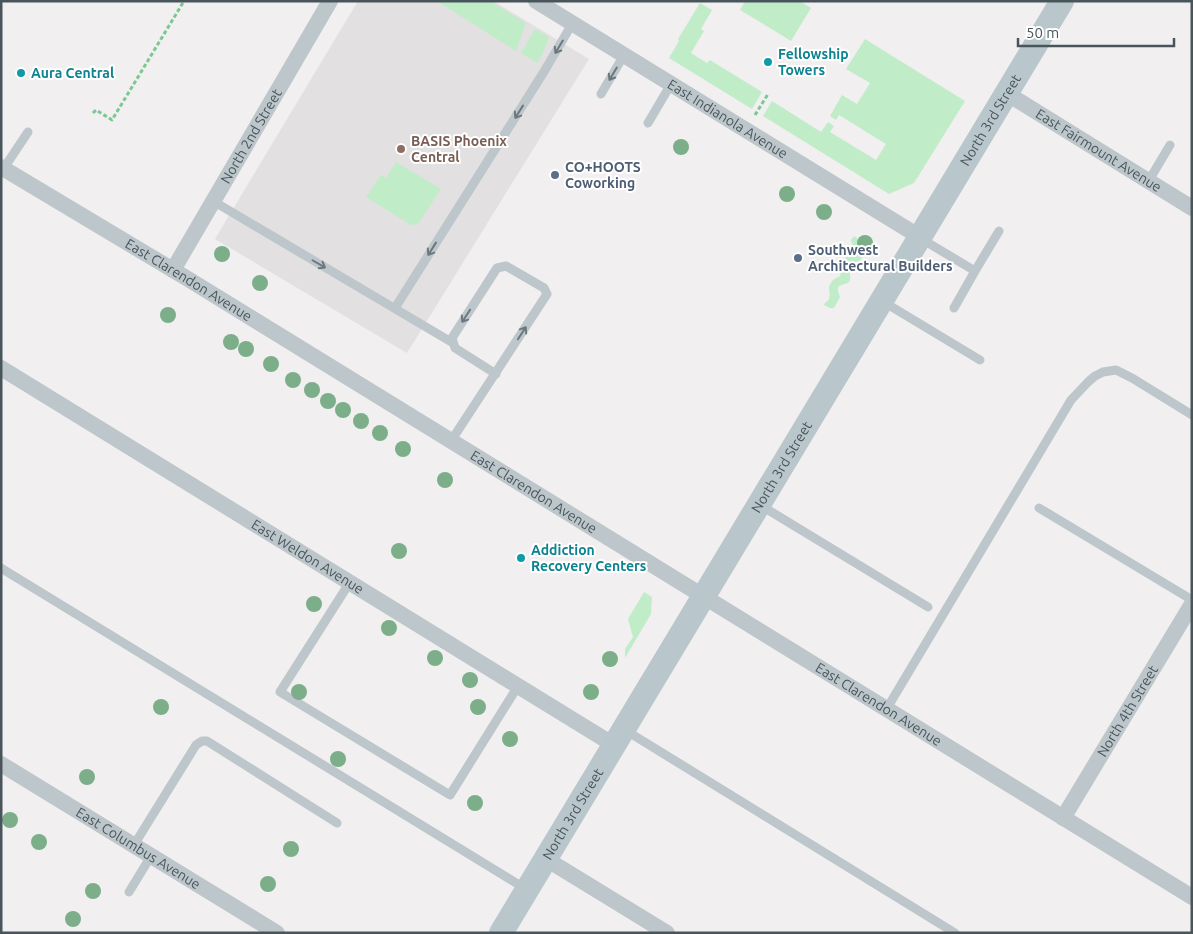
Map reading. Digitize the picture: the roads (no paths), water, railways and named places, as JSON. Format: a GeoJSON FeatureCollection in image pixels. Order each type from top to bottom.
{"type":"FeatureCollection","features":[{"type":"Feature","properties":{"kind":"street","name":"North 2nd Street"},"geometry":{"type":"LineString","coordinates":[[173,270],[330,1]]}},
{"type":"Feature","properties":{"kind":"street","name":"East Indianola Avenue"},"geometry":{"type":"LineString","coordinates":[[536,1],[920,238]]}},
{"type":"Feature","properties":{"kind":"street","name":"North 3rd Street"},"geometry":{"type":"LineString","coordinates":[[501,933],[760,505],[1060,2]]}},
{"type":"Feature","properties":{"kind":"street","name":"East Fairmount Avenue"},"geometry":{"type":"LineString","coordinates":[[1006,93],[1148,182],[1191,206]]}},
{"type":"Feature","properties":{"kind":"street","name":"East Clarendon Avenue"},"geometry":{"type":"LineString","coordinates":[[3,168],[173,270],[1192,897]]}},
{"type":"Feature","properties":{"kind":"street","name":"East Weldon Avenue"},"geometry":{"type":"LineString","coordinates":[[1,368],[518,686],[619,737]]}},
{"type":"Feature","properties":{"kind":"street","name":"North 4th Street"},"geometry":{"type":"LineString","coordinates":[[1063,818],[1192,604]]}},
{"type":"Feature","properties":{"kind":"street","name":"East Columbus Avenue"},"geometry":{"type":"LineString","coordinates":[[1,764],[151,856],[265,930]]}},
{"type":"Feature","properties":{"kind":"street"},"geometry":{"type":"LineString","coordinates":[[546,859],[667,933]]}},
{"type":"Feature","properties":{"kind":"lane"},"geometry":{"type":"LineString","coordinates":[[395,308],[572,24]]}},
{"type":"Feature","properties":{"kind":"lane"},"geometry":{"type":"LineString","coordinates":[[601,94],[624,55]]}},
{"type":"Feature","properties":{"kind":"lane"},"geometry":{"type":"LineString","coordinates":[[648,122],[671,84]]}},
{"type":"Feature","properties":{"kind":"lane"},"geometry":{"type":"LineString","coordinates":[[3,168],[28,132]]}},
{"type":"Feature","properties":{"kind":"lane"},"geometry":{"type":"LineString","coordinates":[[1148,182],[1170,145]]}},
{"type":"Feature","properties":{"kind":"lane"},"geometry":{"type":"LineString","coordinates":[[213,201],[453,343]]}},
{"type":"Feature","properties":{"kind":"lane"},"geometry":{"type":"LineString","coordinates":[[954,308],[999,231]]}},
{"type":"Feature","properties":{"kind":"lane"},"geometry":{"type":"LineString","coordinates":[[920,238],[975,271]]}},
{"type":"Feature","properties":{"kind":"lane"},"geometry":{"type":"LineString","coordinates":[[451,442],[496,374],[547,294],[544,288],[506,266],[497,268],[452,338],[455,348],[496,374]]}},
{"type":"Feature","properties":{"kind":"lane"},"geometry":{"type":"LineString","coordinates":[[882,301],[980,360]]}},
{"type":"Feature","properties":{"kind":"lane"},"geometry":{"type":"LineString","coordinates":[[886,710],[1071,400],[1088,382],[1103,372],[1116,370],[1192,415]]}},
{"type":"Feature","properties":{"kind":"lane"},"geometry":{"type":"LineString","coordinates":[[760,505],[928,607]]}},
{"type":"Feature","properties":{"kind":"lane"},"geometry":{"type":"LineString","coordinates":[[1039,508],[1192,600]]}},
{"type":"Feature","properties":{"kind":"lane"},"geometry":{"type":"LineString","coordinates":[[1,568],[527,890]]}},
{"type":"Feature","properties":{"kind":"lane"},"geometry":{"type":"LineString","coordinates":[[350,582],[280,692],[450,795],[518,686]]}},
{"type":"Feature","properties":{"kind":"lane"},"geometry":{"type":"LineString","coordinates":[[619,737],[955,933]]}},
{"type":"Feature","properties":{"kind":"lane"},"geometry":{"type":"LineString","coordinates":[[134,846],[196,745],[202,741],[207,741],[337,823]]}},
{"type":"Feature","properties":{"kind":"lane"},"geometry":{"type":"LineString","coordinates":[[129,892],[151,856]]}},
{"type":"Feature","properties":{"kind":"place","name":"Fellowship Towers"},"geometry":{"type":"Point","coordinates":[768,62]}},
{"type":"Feature","properties":{"kind":"place","name":"Aura Central"},"geometry":{"type":"Point","coordinates":[21,73]}},
{"type":"Feature","properties":{"kind":"place","name":"BASIS Phoenix Central"},"geometry":{"type":"Point","coordinates":[401,149]}},
{"type":"Feature","properties":{"kind":"place","name":"CO+HOOTS Coworking"},"geometry":{"type":"Point","coordinates":[555,175]}},
{"type":"Feature","properties":{"kind":"place","name":"Southwest Architectural Builders"},"geometry":{"type":"Point","coordinates":[798,258]}},
{"type":"Feature","properties":{"kind":"place","name":"Addiction Recovery Centers"},"geometry":{"type":"Point","coordinates":[521,558]}}]}
